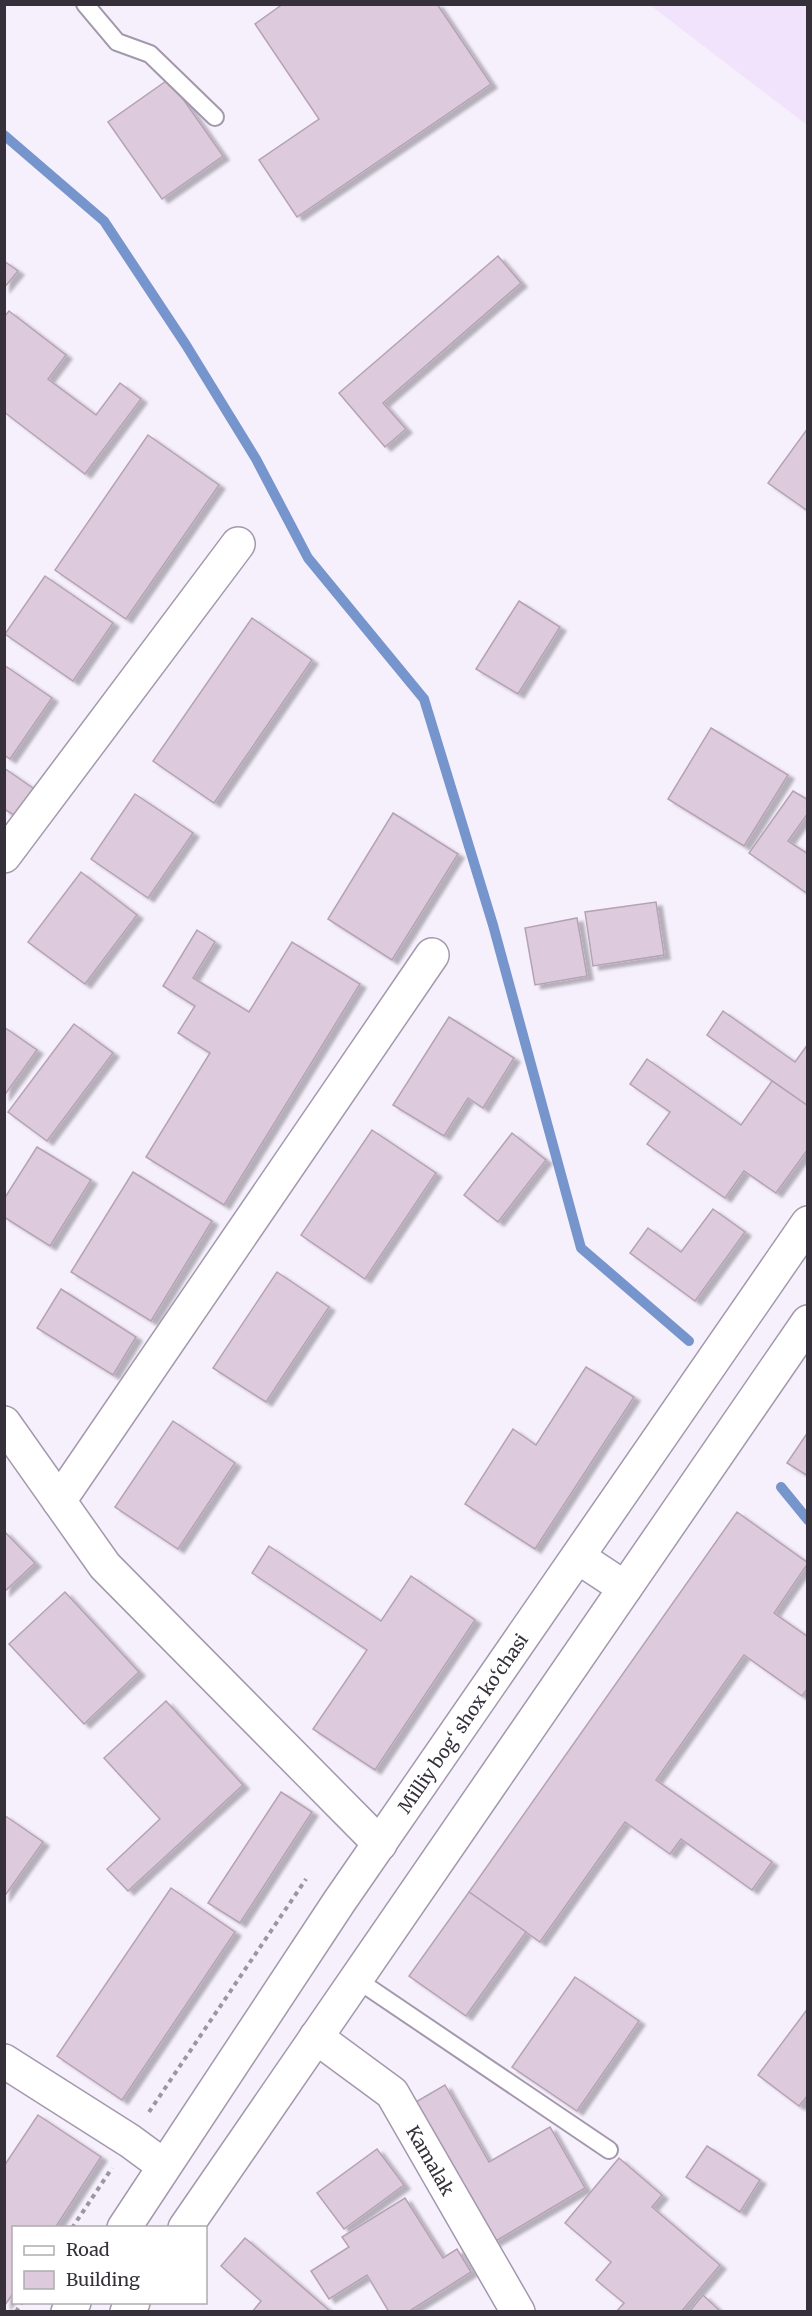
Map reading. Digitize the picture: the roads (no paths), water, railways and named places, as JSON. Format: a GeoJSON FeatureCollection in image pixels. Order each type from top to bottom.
{"type":"FeatureCollection","features":[{"type":"Feature","properties":{"kind":"main road"},"geometry":{"type":"LineString","coordinates":[[4,856],[238,544]]}},
{"type":"Feature","properties":{"kind":"main road"},"geometry":{"type":"LineString","coordinates":[[59,1501],[432,955]]}},
{"type":"Feature","properties":{"kind":"main road","name":"Milliy bog‘ shox ko‘chasi"},"geometry":{"type":"LineString","coordinates":[[125,2226],[380,1844],[807,1223]]}},
{"type":"Feature","properties":{"kind":"main road"},"geometry":{"type":"LineString","coordinates":[[186,2226],[807,1322]]}},
{"type":"Feature","properties":{"kind":"main road"},"geometry":{"type":"LineString","coordinates":[[4,1423],[105,1566],[380,1844]]}},
{"type":"Feature","properties":{"kind":"main road"},"geometry":{"type":"LineString","coordinates":[[578,1557],[625,1588]]}},
{"type":"Feature","properties":{"kind":"main road","name":"Kamalak"},"geometry":{"type":"LineString","coordinates":[[316,2037],[392,2093],[518,2312]]}},
{"type":"Feature","properties":{"kind":"main road"},"geometry":{"type":"LineString","coordinates":[[4,2061],[130,2141],[164,2166]]}},
{"type":"Feature","properties":{"kind":"lane"},"geometry":{"type":"LineString","coordinates":[[85,4],[117,42],[150,54],[215,117]]}},
{"type":"Feature","properties":{"kind":"lane"},"geometry":{"type":"LineString","coordinates":[[356,1979],[609,2150]]}},
{"type":"Feature","properties":{"kind":"waterway"},"geometry":{"type":"LineString","coordinates":[[4,135],[104,221],[186,345],[256,459],[308,558],[424,699],[493,925],[581,1248],[689,1341]]}},
{"type":"Feature","properties":{"kind":"waterway"},"geometry":{"type":"LineString","coordinates":[[781,1487],[808,1520]]}}]}
